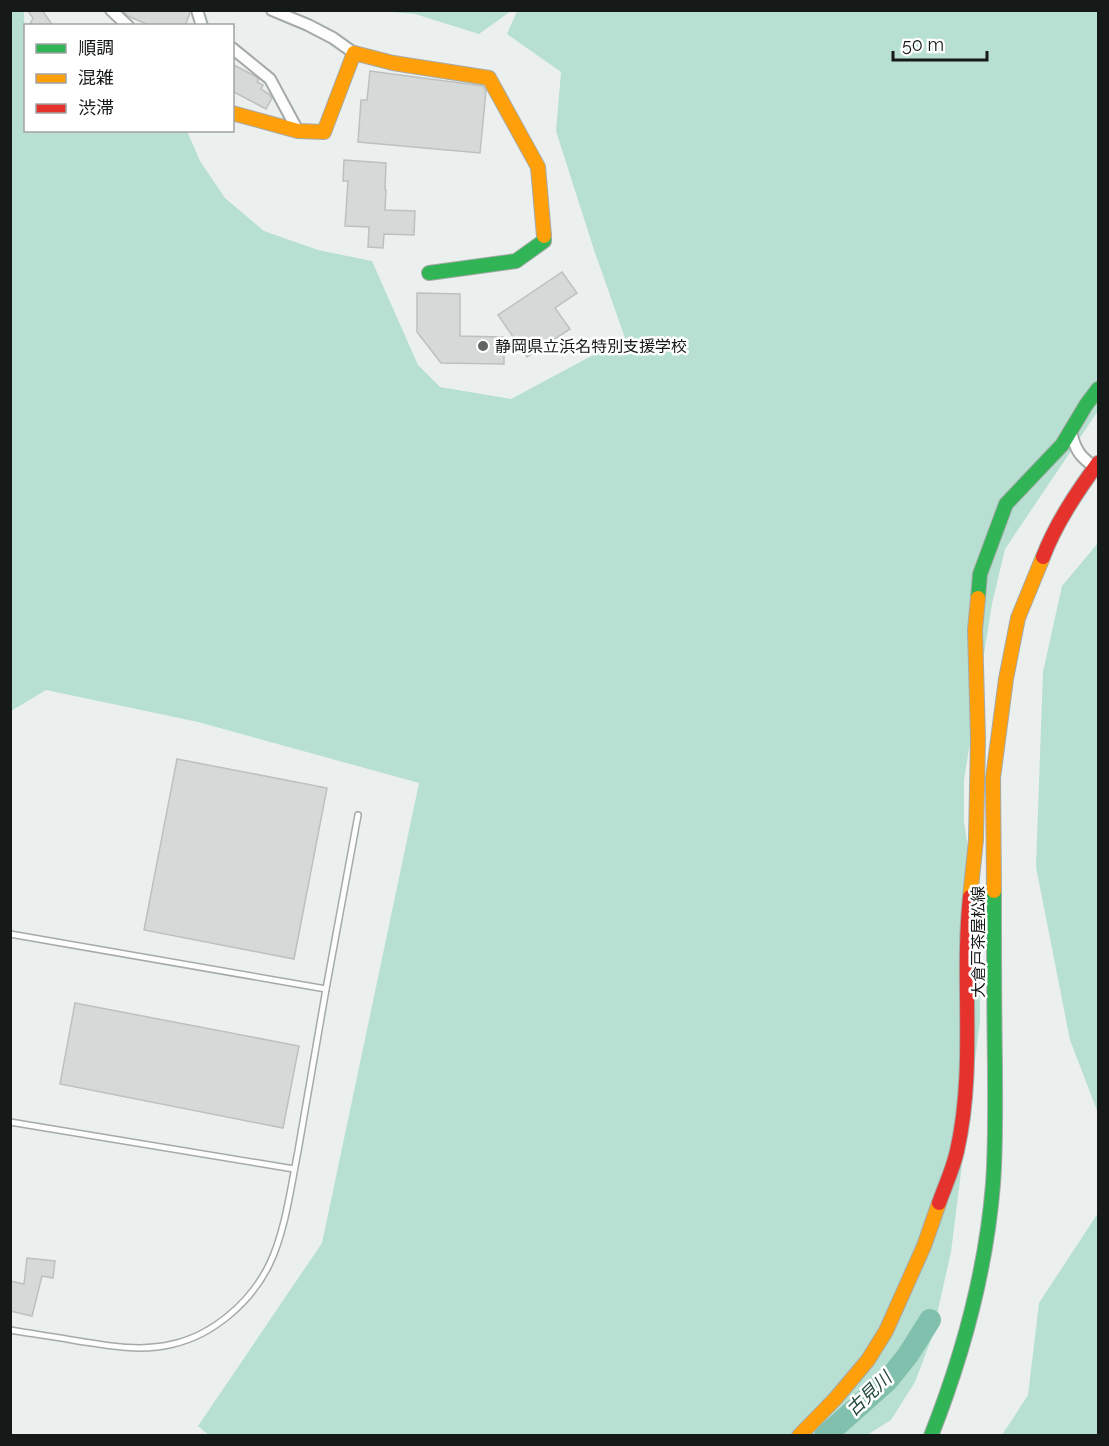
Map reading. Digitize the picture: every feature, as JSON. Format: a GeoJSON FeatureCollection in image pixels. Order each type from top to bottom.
{"type":"FeatureCollection","features":[{"type":"Feature","properties":{"kind":"street"},"geometry":{"type":"LineString","coordinates":[[111,10],[126,24]]}},
{"type":"Feature","properties":{"kind":"street"},"geometry":{"type":"LineString","coordinates":[[273,10],[308,25],[354,53],[393,63],[489,78],[538,167],[544,241],[516,261],[429,273]]}},
{"type":"Feature","properties":{"kind":"street"},"geometry":{"type":"LineString","coordinates":[[234,50],[270,79],[298,131]]}},
{"type":"Feature","properties":{"kind":"street"},"geometry":{"type":"LineString","coordinates":[[234,114],[298,131],[324,132],[354,53]]}},
{"type":"Feature","properties":{"kind":"street"},"geometry":{"type":"LineString","coordinates":[[799,1436],[862,1368],[886,1331],[924,1246],[957,1152],[965,1100],[969,1025],[966,976],[968,917],[976,840],[978,738],[975,630],[981,574],[1006,504],[1062,445],[1098,389]]}},
{"type":"Feature","properties":{"kind":"street"},"geometry":{"type":"LineString","coordinates":[[1071,432],[1074,445],[1085,461],[1097,466]]}},
{"type":"Feature","properties":{"kind":"street","name":"大倉戸茶屋松線"},"geometry":{"type":"LineString","coordinates":[[931,1436],[944,1405],[970,1325],[992,1200],[995,1142],[993,778],[1006,679],[1018,618],[1047,544],[1078,491],[1097,466]]}},
{"type":"Feature","properties":{"kind":"lane"},"geometry":{"type":"LineString","coordinates":[[10,1330],[116,1347],[149,1348],[173,1344],[205,1331],[223,1320],[242,1304],[256,1287],[269,1267],[279,1243],[358,815]]}},
{"type":"Feature","properties":{"kind":"lane"},"geometry":{"type":"LineString","coordinates":[[10,934],[326,989]]}},
{"type":"Feature","properties":{"kind":"lane"},"geometry":{"type":"LineString","coordinates":[[10,1122],[294,1169]]}},
{"type":"Feature","properties":{"kind":"green space"},"geometry":{"type":"Polygon","coordinates":[[[11,11],[24,11],[24,132],[187,132],[200,161],[225,198],[264,231],[318,250],[372,261],[418,365],[440,387],[511,399],[625,338],[556,131],[561,72],[507,34],[517,11],[1098,11],[1098,411],[1005,549],[992,604],[964,780],[964,822],[979,915],[980,1021],[951,1252],[932,1337],[915,1382],[891,1420],[867,1435],[210,1436],[198,1426],[322,1243],[419,783],[198,722],[46,690],[11,711],[11,11]]]}},
{"type":"Feature","properties":{"kind":"green space"},"geometry":{"type":"Polygon","coordinates":[[[379,11],[511,11],[479,34],[415,14],[379,11]]]}},
{"type":"Feature","properties":{"kind":"green space"},"geometry":{"type":"Polygon","coordinates":[[[1098,543],[1098,1113],[1070,1040],[1036,867],[1043,672],[1062,586],[1098,543]]]}},
{"type":"Feature","properties":{"kind":"green space"},"geometry":{"type":"Polygon","coordinates":[[[1098,1213],[1098,1435],[1002,1435],[1028,1395],[1039,1303],[1098,1213]]]}},
{"type":"Feature","properties":{"kind":"building"},"geometry":{"type":"Polygon","coordinates":[[[27,10],[42,10],[52,24],[30,24],[33,18],[27,10]]]}},
{"type":"Feature","properties":{"kind":"building"},"geometry":{"type":"Polygon","coordinates":[[[122,10],[190,10],[186,24],[146,24],[128,16],[122,10]]]}},
{"type":"Feature","properties":{"kind":"building"},"geometry":{"type":"Polygon","coordinates":[[[234,65],[259,79],[257,82],[263,85],[261,89],[272,98],[266,109],[234,92],[234,65]]]}},
{"type":"Feature","properties":{"kind":"building"},"geometry":{"type":"Polygon","coordinates":[[[370,71],[483,86],[486,91],[480,153],[358,142],[361,100],[367,100],[370,71]]]}},
{"type":"Feature","properties":{"kind":"building"},"geometry":{"type":"Polygon","coordinates":[[[344,160],[386,163],[385,210],[415,211],[414,235],[384,234],[383,248],[368,247],[369,227],[345,226],[348,181],[343,181],[344,160]]]}},
{"type":"Feature","properties":{"kind":"building"},"geometry":{"type":"Polygon","coordinates":[[[562,272],[577,293],[555,308],[570,329],[527,357],[498,315],[562,272]]]}},
{"type":"Feature","properties":{"kind":"building"},"geometry":{"type":"Polygon","coordinates":[[[417,293],[460,294],[460,336],[504,337],[504,364],[441,363],[417,332],[417,293]]]}},
{"type":"Feature","properties":{"kind":"building"},"geometry":{"type":"Polygon","coordinates":[[[177,759],[327,788],[294,959],[144,930],[177,759]]]}},
{"type":"Feature","properties":{"kind":"building"},"geometry":{"type":"Polygon","coordinates":[[[75,1003],[299,1046],[283,1128],[60,1084],[75,1003]]]}},
{"type":"Feature","properties":{"kind":"building"},"geometry":{"type":"Polygon","coordinates":[[[27,1258],[55,1261],[53,1278],[42,1276],[32,1316],[10,1311],[10,1281],[24,1284],[27,1258]]]}},
{"type":"Feature","properties":{"kind":"waterway","name":"古見川"},"geometry":{"type":"LineString","coordinates":[[825,1436],[888,1380],[908,1355],[930,1320]]}},
{"type":"Feature","properties":{"kind":"traffic: fast"},"geometry":{"type":"LineString","coordinates":[[429,273],[516,261],[544,241],[544,236]]}},
{"type":"Feature","properties":{"kind":"traffic: fast"},"geometry":{"type":"LineString","coordinates":[[978,598],[980,574],[1006,504],[1062,445],[1098,389]]}},
{"type":"Feature","properties":{"kind":"traffic: fast"},"geometry":{"type":"LineString","coordinates":[[931,1436],[963,1344],[979,1281],[990,1216],[995,1139],[994,891]]}},
{"type":"Feature","properties":{"kind":"traffic: slow"},"geometry":{"type":"LineString","coordinates":[[234,114],[298,131],[324,132],[354,53],[393,63],[489,78],[538,167],[544,236]]}},
{"type":"Feature","properties":{"kind":"traffic: slow"},"geometry":{"type":"LineString","coordinates":[[994,891],[993,778],[1006,679],[1018,618],[1043,557]]}},
{"type":"Feature","properties":{"kind":"traffic: slow"},"geometry":{"type":"LineString","coordinates":[[970,897],[976,840],[978,738],[975,630],[978,598]]}},
{"type":"Feature","properties":{"kind":"traffic: slow"},"geometry":{"type":"LineString","coordinates":[[799,1436],[836,1398],[868,1360],[886,1331],[924,1246],[939,1203]]}},
{"type":"Feature","properties":{"kind":"traffic: jam"},"geometry":{"type":"LineString","coordinates":[[1043,557],[1068,508],[1098,463]]}},
{"type":"Feature","properties":{"kind":"traffic: jam"},"geometry":{"type":"LineString","coordinates":[[939,1203],[955,1158],[963,1119],[966,1088],[970,897]]}},
{"type":"Feature","properties":{"kind":"place","name":"静岡県立浜名特別支援学校"},"geometry":{"type":"Point","coordinates":[483,346]}}]}
